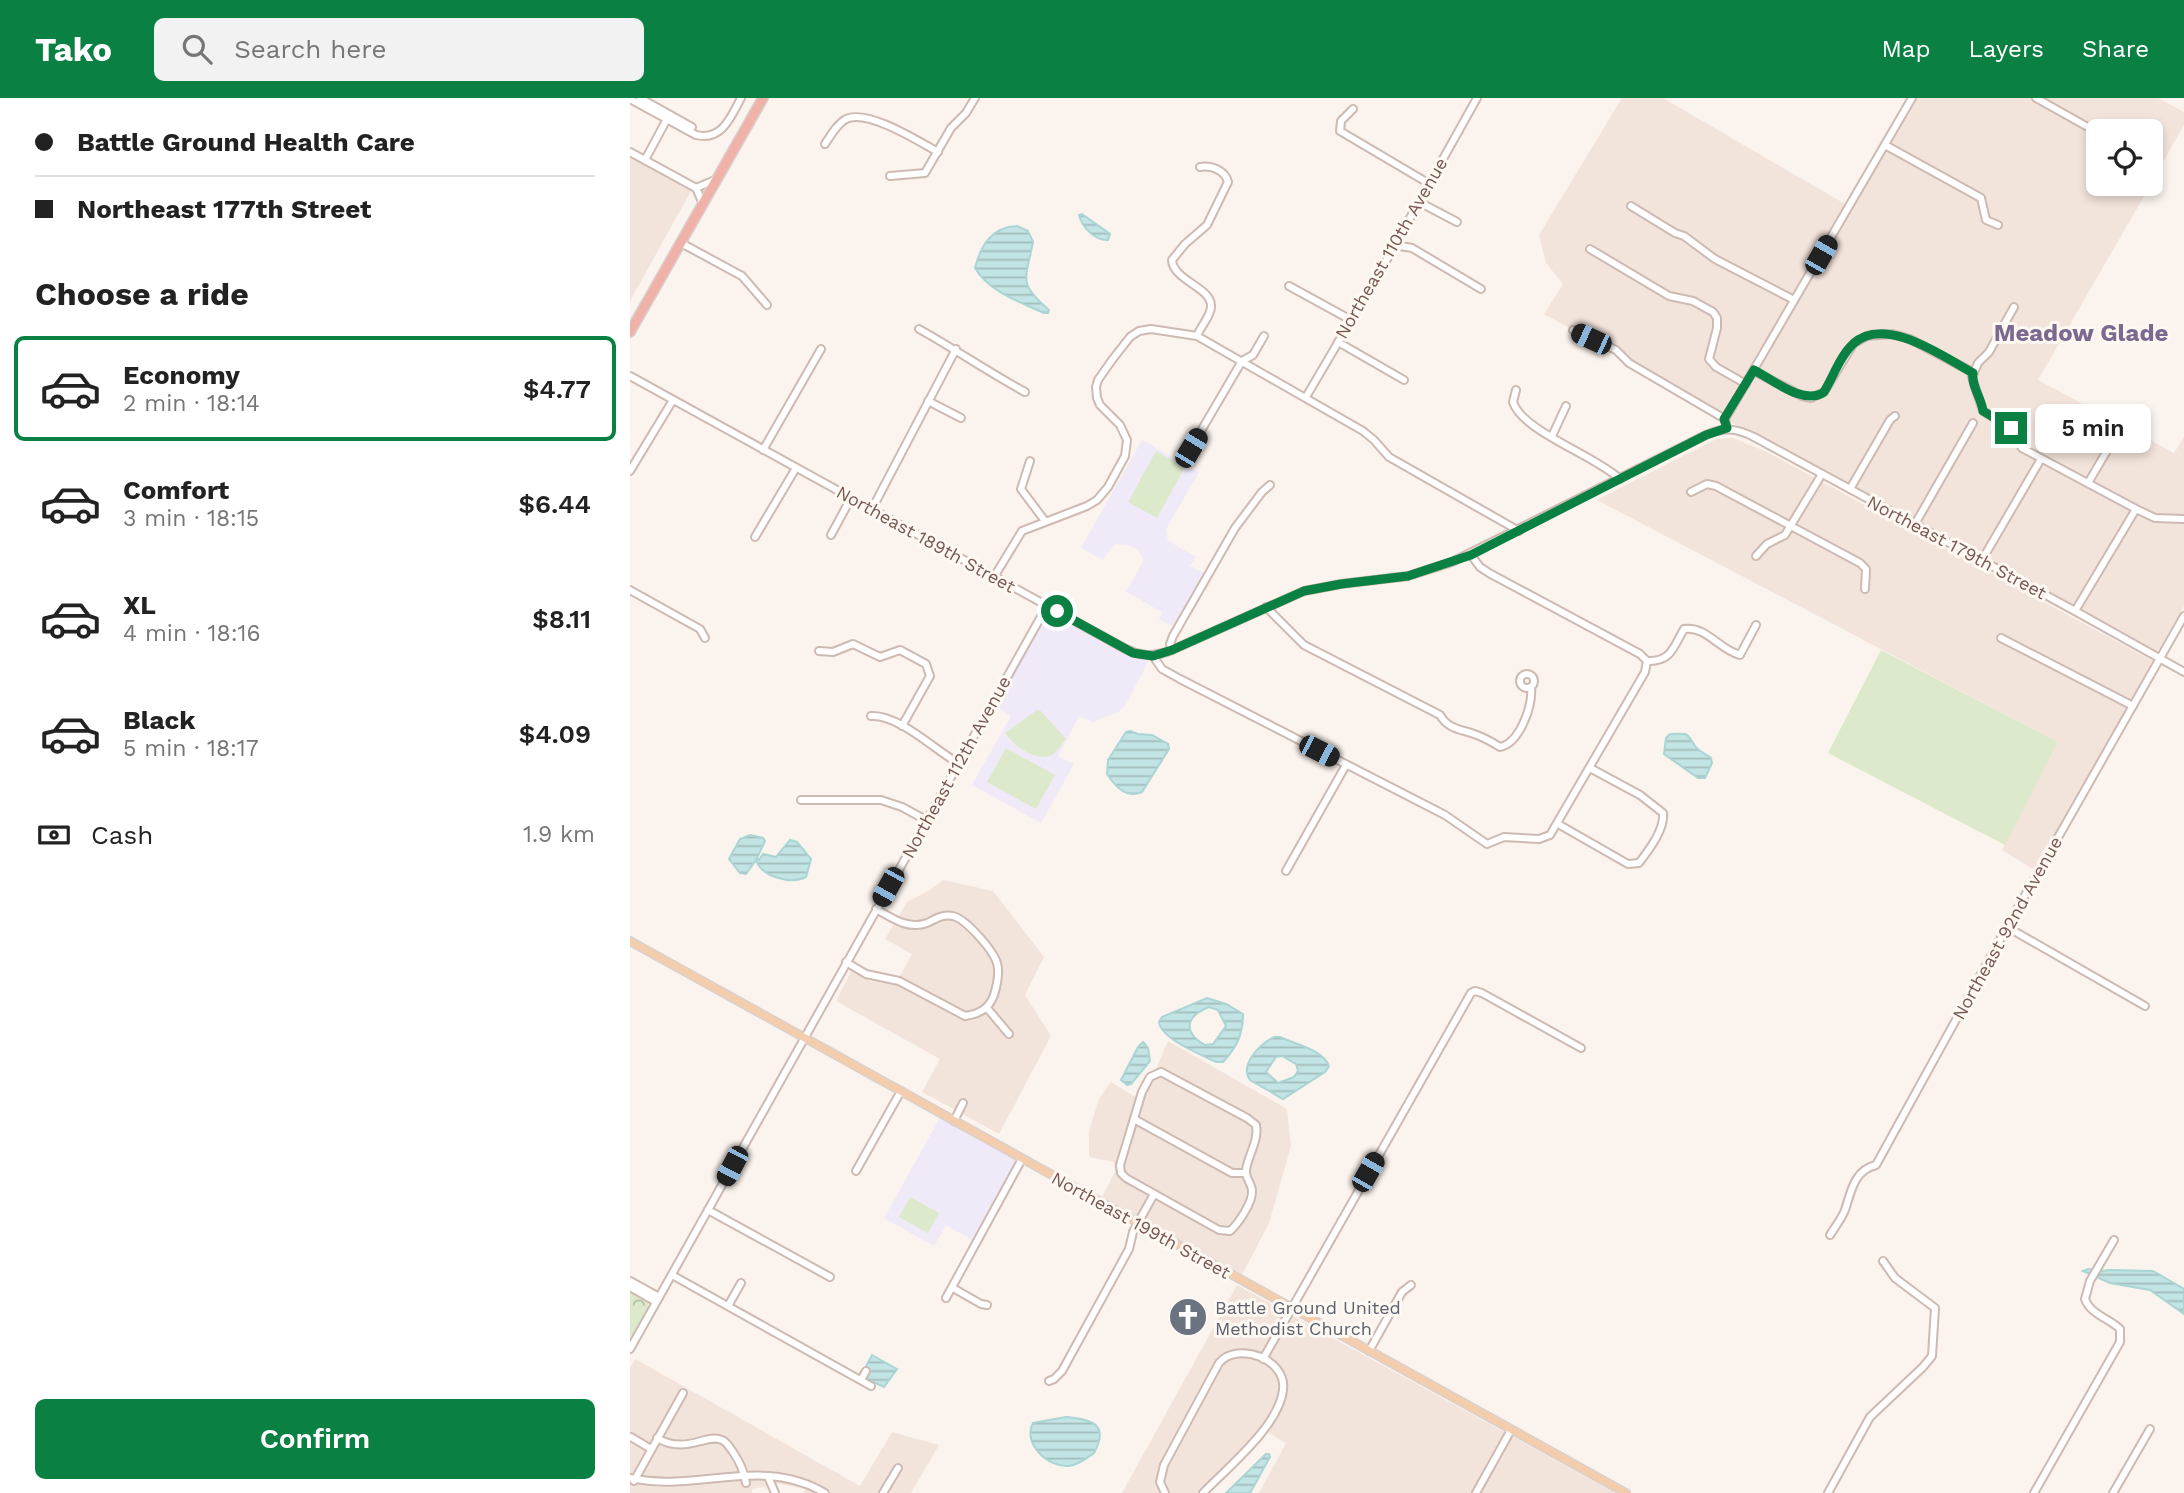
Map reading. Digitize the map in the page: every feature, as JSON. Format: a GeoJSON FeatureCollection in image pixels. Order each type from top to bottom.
{"type":"FeatureCollection","features":[{"type":"Feature","properties":{"kind":"highway"},"geometry":{"type":"LineString","coordinates":[[630,332],[763,98]]}},
{"type":"Feature","properties":{"kind":"main road","name":"Northeast 199th Street"},"geometry":{"type":"LineString","coordinates":[[630,941],[1626,1493]]}},
{"type":"Feature","properties":{"kind":"street"},"geometry":{"type":"LineString","coordinates":[[640,98],[696,135],[707,136],[724,128],[741,98]]}},
{"type":"Feature","properties":{"kind":"street"},"geometry":{"type":"LineString","coordinates":[[890,176],[925,173],[951,128],[966,113],[975,98]]}},
{"type":"Feature","properties":{"kind":"street","name":"Northeast 110th Avenue"},"geometry":{"type":"LineString","coordinates":[[1306,397],[1477,98]]}},
{"type":"Feature","properties":{"kind":"street"},"geometry":{"type":"LineString","coordinates":[[1724,419],[1912,98]]}},
{"type":"Feature","properties":{"kind":"street"},"geometry":{"type":"LineString","coordinates":[[2036,98],[2086,126]]}},
{"type":"Feature","properties":{"kind":"street"},"geometry":{"type":"LineString","coordinates":[[630,99],[692,127]]}},
{"type":"Feature","properties":{"kind":"street"},"geometry":{"type":"LineString","coordinates":[[1353,109],[1340,121],[1340,131],[1428,183]]}},
{"type":"Feature","properties":{"kind":"street"},"geometry":{"type":"LineString","coordinates":[[645,160],[668,117]]}},
{"type":"Feature","properties":{"kind":"street"},"geometry":{"type":"LineString","coordinates":[[825,144],[841,123],[855,117],[877,122],[938,152]]}},
{"type":"Feature","properties":{"kind":"street"},"geometry":{"type":"LineString","coordinates":[[1885,145],[1981,198],[1986,220],[1998,225]]}},
{"type":"Feature","properties":{"kind":"street"},"geometry":{"type":"LineString","coordinates":[[630,152],[696,188],[703,204]]}},
{"type":"Feature","properties":{"kind":"street"},"geometry":{"type":"LineString","coordinates":[[1197,336],[1210,309],[1210,303],[1205,295],[1175,270],[1172,260],[1185,244],[1207,225],[1228,182],[1225,175],[1214,169],[1200,167]]}},
{"type":"Feature","properties":{"kind":"street"},"geometry":{"type":"LineString","coordinates":[[696,188],[717,179]]}},
{"type":"Feature","properties":{"kind":"street"},"geometry":{"type":"LineString","coordinates":[[1419,202],[1457,222]]}},
{"type":"Feature","properties":{"kind":"street"},"geometry":{"type":"LineString","coordinates":[[1631,206],[1684,236],[1715,258],[1794,300]]}},
{"type":"Feature","properties":{"kind":"street"},"geometry":{"type":"LineString","coordinates":[[681,243],[742,276],[767,306]]}},
{"type":"Feature","properties":{"kind":"street"},"geometry":{"type":"LineString","coordinates":[[1392,250],[1400,246],[1412,248],[1481,289]]}},
{"type":"Feature","properties":{"kind":"street"},"geometry":{"type":"LineString","coordinates":[[1591,249],[1669,296],[1693,301],[1713,312],[1717,317],[1717,328],[1709,359],[1716,367],[1746,384]]}},
{"type":"Feature","properties":{"kind":"street"},"geometry":{"type":"LineString","coordinates":[[1289,286],[1350,320]]}},
{"type":"Feature","properties":{"kind":"street"},"geometry":{"type":"LineString","coordinates":[[2014,307],[1989,352],[1973,373],[1974,386],[1982,402],[1983,411],[2007,425],[2014,432],[2019,445],[2041,458],[2155,518],[2184,519]]}},
{"type":"Feature","properties":{"kind":"street"},"geometry":{"type":"LineString","coordinates":[[919,329],[956,349],[972,363],[1025,392]]}},
{"type":"Feature","properties":{"kind":"street"},"geometry":{"type":"LineString","coordinates":[[994,577],[1022,531],[1080,509],[1097,500],[1108,486],[1124,458],[1127,437],[1120,425],[1100,405],[1096,391],[1100,376],[1130,337],[1139,331],[1151,329],[1197,336],[1363,431],[1389,457],[1518,531]]}},
{"type":"Feature","properties":{"kind":"street"},"geometry":{"type":"LineString","coordinates":[[1153,656],[1304,591],[1408,576],[1471,555],[1713,431],[1727,428],[1724,419],[1629,363],[1616,349],[1573,330]]}},
{"type":"Feature","properties":{"kind":"street"},"geometry":{"type":"LineString","coordinates":[[1754,370],[1802,396],[1811,398],[1824,392],[1854,343],[1867,336],[1900,335],[1973,373]]}},
{"type":"Feature","properties":{"kind":"street"},"geometry":{"type":"LineString","coordinates":[[1188,453],[1242,361],[1253,355],[1264,336]]}},
{"type":"Feature","properties":{"kind":"street"},"geometry":{"type":"LineString","coordinates":[[1338,342],[1404,380]]}},
{"type":"Feature","properties":{"kind":"street"},"geometry":{"type":"LineString","coordinates":[[763,450],[821,349]]}},
{"type":"Feature","properties":{"kind":"street"},"geometry":{"type":"LineString","coordinates":[[872,509],[956,349]]}},
{"type":"Feature","properties":{"kind":"street","name":"Northeast 189th Street"},"geometry":{"type":"LineString","coordinates":[[630,376],[1129,651],[1153,656],[1162,669],[1180,679],[1445,815],[1485,843],[1491,844],[1504,837],[1539,839],[1550,835],[1557,826]]}},
{"type":"Feature","properties":{"kind":"street"},"geometry":{"type":"LineString","coordinates":[[1516,390],[1513,402],[1519,414],[1531,426],[1552,436],[1620,479]]}},
{"type":"Feature","properties":{"kind":"street"},"geometry":{"type":"LineString","coordinates":[[630,471],[673,400]]}},
{"type":"Feature","properties":{"kind":"street"},"geometry":{"type":"LineString","coordinates":[[928,401],[961,418]]}},
{"type":"Feature","properties":{"kind":"street"},"geometry":{"type":"LineString","coordinates":[[1552,436],[1566,406]]}},
{"type":"Feature","properties":{"kind":"street"},"geometry":{"type":"LineString","coordinates":[[1850,489],[1890,420],[1895,416]]}},
{"type":"Feature","properties":{"kind":"street"},"geometry":{"type":"LineString","coordinates":[[1914,524],[1973,423]]}},
{"type":"Feature","properties":{"kind":"street"},"geometry":{"type":"LineString","coordinates":[[2088,483],[2121,427]]}},
{"type":"Feature","properties":{"kind":"street","name":"Northeast 179th Street"},"geometry":{"type":"LineString","coordinates":[[1727,428],[1754,437],[2184,672]]}},
{"type":"Feature","properties":{"kind":"street"},"geometry":{"type":"LineString","coordinates":[[1982,560],[2041,458]]}},
{"type":"Feature","properties":{"kind":"street"},"geometry":{"type":"LineString","coordinates":[[1030,461],[1021,487],[1045,521]]}},
{"type":"Feature","properties":{"kind":"street"},"geometry":{"type":"LineString","coordinates":[[755,537],[796,468]]}},
{"type":"Feature","properties":{"kind":"street"},"geometry":{"type":"LineString","coordinates":[[1756,556],[1767,544],[1785,535],[1793,526],[1822,474]]}},
{"type":"Feature","properties":{"kind":"street"},"geometry":{"type":"LineString","coordinates":[[1691,492],[1704,485],[1713,484],[1863,565],[1866,570],[1865,590]]}},
{"type":"Feature","properties":{"kind":"street"},"geometry":{"type":"LineString","coordinates":[[1172,650],[1170,644],[1173,636],[1235,528],[1270,485]]}},
{"type":"Feature","properties":{"kind":"street"},"geometry":{"type":"LineString","coordinates":[[831,535],[850,498]]}},
{"type":"Feature","properties":{"kind":"street"},"geometry":{"type":"LineString","coordinates":[[2075,611],[2136,509]]}},
{"type":"Feature","properties":{"kind":"street"},"geometry":{"type":"LineString","coordinates":[[1471,555],[1480,567],[1489,573],[1640,654],[1647,661],[1656,662],[1667,657],[1684,629],[1689,628],[1696,629],[1718,641],[1724,649],[1740,655],[1756,625]]}},
{"type":"Feature","properties":{"kind":"street"},"geometry":{"type":"LineString","coordinates":[[630,590],[700,629],[705,638]]}},
{"type":"Feature","properties":{"kind":"street","name":"Northeast 112th Avenue"},"geometry":{"type":"LineString","coordinates":[[630,1349],[1047,606]]}},
{"type":"Feature","properties":{"kind":"street"},"geometry":{"type":"LineString","coordinates":[[1266,607],[1304,645],[1440,715],[1461,732],[1475,734],[1500,747],[1510,742],[1524,721],[1530,705],[1531,687]]}},
{"type":"Feature","properties":{"kind":"street","name":"Northeast 92nd Avenue"},"geometry":{"type":"LineString","coordinates":[[1830,1235],[1844,1212],[1848,1196],[1858,1177],[1868,1167],[1876,1165],[2007,927],[2184,616]]}},
{"type":"Feature","properties":{"kind":"street"},"geometry":{"type":"LineString","coordinates":[[2001,638],[2133,706]]}},
{"type":"Feature","properties":{"kind":"street"},"geometry":{"type":"LineString","coordinates":[[819,652],[833,652],[851,644],[880,657],[900,650],[924,663],[930,670],[929,678],[902,726]]}},
{"type":"Feature","properties":{"kind":"street"},"geometry":{"type":"LineString","coordinates":[[1590,768],[1654,804],[1663,813],[1664,818],[1639,863],[1628,864],[1557,826],[1644,672],[1647,661]]}},
{"type":"Feature","properties":{"kind":"street"},"geometry":{"type":"LineString","coordinates":[[871,716],[881,715],[902,726],[958,763]]}},
{"type":"Feature","properties":{"kind":"street"},"geometry":{"type":"LineString","coordinates":[[1286,871],[1346,765]]}},
{"type":"Feature","properties":{"kind":"street"},"geometry":{"type":"LineString","coordinates":[[801,800],[881,800],[926,820]]}},
{"type":"Feature","properties":{"kind":"street"},"geometry":{"type":"LineString","coordinates":[[846,962],[866,974],[899,981],[965,1016],[987,1008],[994,995],[997,964],[962,920],[948,915],[926,923],[906,925],[876,909]]}},
{"type":"Feature","properties":{"kind":"street"},"geometry":{"type":"LineString","coordinates":[[2007,927],[2145,1006]]}},
{"type":"Feature","properties":{"kind":"street"},"geometry":{"type":"LineString","coordinates":[[1263,1359],[1471,993],[1482,993],[1581,1048]]}},
{"type":"Feature","properties":{"kind":"street"},"geometry":{"type":"LineString","coordinates":[[987,1008],[1009,1034]]}},
{"type":"Feature","properties":{"kind":"street"},"geometry":{"type":"LineString","coordinates":[[1156,1073],[1167,1074],[1254,1123],[1256,1134],[1246,1173],[1252,1187],[1252,1196],[1235,1226],[1225,1231],[1154,1194],[1121,1173],[1120,1165],[1134,1119],[1147,1081],[1156,1073]]}},
{"type":"Feature","properties":{"kind":"street"},"geometry":{"type":"LineString","coordinates":[[856,1171],[901,1091]]}},
{"type":"Feature","properties":{"kind":"street"},"geometry":{"type":"LineString","coordinates":[[954,1121],[963,1103]]}},
{"type":"Feature","properties":{"kind":"street"},"geometry":{"type":"LineString","coordinates":[[1134,1119],[1228,1171],[1246,1173]]}},
{"type":"Feature","properties":{"kind":"street"},"geometry":{"type":"LineString","coordinates":[[946,1298],[1022,1159]]}},
{"type":"Feature","properties":{"kind":"street"},"geometry":{"type":"LineString","coordinates":[[1048,1381],[1062,1371],[1129,1249],[1138,1223],[1154,1194]]}},
{"type":"Feature","properties":{"kind":"street"},"geometry":{"type":"LineString","coordinates":[[708,1210],[830,1277]]}},
{"type":"Feature","properties":{"kind":"street"},"geometry":{"type":"LineString","coordinates":[[2034,1493],[2120,1342],[2120,1329],[2092,1310],[2085,1299],[2090,1281],[2114,1240]]}},
{"type":"Feature","properties":{"kind":"street"},"geometry":{"type":"LineString","coordinates":[[1828,1493],[1870,1417],[1933,1356],[1935,1308],[1895,1278],[1883,1261]]}},
{"type":"Feature","properties":{"kind":"street"},"geometry":{"type":"LineString","coordinates":[[672,1275],[871,1385]]}},
{"type":"Feature","properties":{"kind":"street"},"geometry":{"type":"LineString","coordinates":[[630,1281],[657,1300]]}},
{"type":"Feature","properties":{"kind":"street"},"geometry":{"type":"LineString","coordinates":[[728,1306],[741,1283]]}},
{"type":"Feature","properties":{"kind":"street"},"geometry":{"type":"LineString","coordinates":[[1369,1351],[1402,1292],[1411,1286]]}},
{"type":"Feature","properties":{"kind":"street"},"geometry":{"type":"LineString","coordinates":[[630,1287],[657,1300]]}},
{"type":"Feature","properties":{"kind":"street"},"geometry":{"type":"LineString","coordinates":[[953,1287],[987,1305]]}},
{"type":"Feature","properties":{"kind":"street"},"geometry":{"type":"LineString","coordinates":[[1165,1493],[1160,1478],[1164,1465],[1219,1363],[1237,1352],[1249,1353],[1272,1365],[1282,1378],[1283,1390],[1266,1426],[1203,1493]]}},
{"type":"Feature","properties":{"kind":"street"},"geometry":{"type":"LineString","coordinates":[[861,1380],[866,1371]]}},
{"type":"Feature","properties":{"kind":"street"},"geometry":{"type":"LineString","coordinates":[[664,1490],[632,1480],[683,1393]]}},
{"type":"Feature","properties":{"kind":"street"},"geometry":{"type":"LineString","coordinates":[[2113,1493],[2150,1429]]}},
{"type":"Feature","properties":{"kind":"street"},"geometry":{"type":"LineString","coordinates":[[1476,1493],[1511,1430]]}},
{"type":"Feature","properties":{"kind":"street"},"geometry":{"type":"LineString","coordinates":[[631,1437],[651,1449]]}},
{"type":"Feature","properties":{"kind":"street"},"geometry":{"type":"LineString","coordinates":[[657,1438],[679,1446],[722,1440],[741,1465],[746,1483]]}},
{"type":"Feature","properties":{"kind":"street"},"geometry":{"type":"LineString","coordinates":[[883,1493],[898,1468]]}},
{"type":"Feature","properties":{"kind":"street"},"geometry":{"type":"LineString","coordinates":[[769,1479],[775,1493]]}},
{"type":"Feature","properties":{"kind":"street"},"geometry":{"type":"LineString","coordinates":[[733,1485],[769,1479],[793,1479],[825,1493]]}},
{"type":"Feature","properties":{"kind":"shaded area"},"geometry":{"type":"Polygon","coordinates":[[[1622,98],[1663,98],[1845,204],[1723,413],[1544,314],[1563,284],[1546,263],[1539,235],[1622,98]]]}},
{"type":"Feature","properties":{"kind":"shaded area"},"geometry":{"type":"Polygon","coordinates":[[[1917,98],[2158,98],[2184,112],[2184,125],[2163,162],[2163,119],[2086,119],[2086,196],[2144,196],[2038,380],[2174,453],[2184,437],[2184,606],[2157,652],[1729,421],[1917,98]]]}},
{"type":"Feature","properties":{"kind":"shaded area"},"geometry":{"type":"Polygon","coordinates":[[[630,157],[691,191],[630,301],[630,157]]]}},
{"type":"Feature","properties":{"kind":"shaded area"},"geometry":{"type":"Polygon","coordinates":[[[1733,438],[1765,451],[2153,661],[2035,870],[2002,850],[2058,742],[1597,500],[1716,439],[1733,438]]]}},
{"type":"Feature","properties":{"kind":"shaded area"},"geometry":{"type":"Polygon","coordinates":[[[1142,440],[1199,472],[1166,529],[1168,541],[1196,557],[1190,566],[1207,575],[1176,628],[1159,619],[1162,612],[1126,592],[1144,560],[1138,550],[1128,545],[1114,544],[1103,560],[1081,548],[1142,440]]]}},
{"type":"Feature","properties":{"kind":"shaded area"},"geometry":{"type":"Polygon","coordinates":[[[1050,610],[1149,660],[1125,706],[1118,712],[1093,722],[1079,716],[1058,756],[1074,764],[1041,823],[972,785],[1011,716],[993,705],[1050,610]]]}},
{"type":"Feature","properties":{"kind":"shaded area"},"geometry":{"type":"Polygon","coordinates":[[[943,880],[993,891],[1044,957],[1025,995],[1051,1036],[999,1134],[922,1092],[940,1059],[836,1001],[852,970],[870,981],[896,983],[912,954],[885,939],[907,902],[943,880]]]}},
{"type":"Feature","properties":{"kind":"shaded area"},"geometry":{"type":"Polygon","coordinates":[[[1168,1041],[1287,1109],[1291,1146],[1269,1223],[1242,1275],[1102,1197],[1115,1172],[1114,1162],[1089,1157],[1089,1131],[1099,1099],[1111,1082],[1142,1101],[1168,1041]]]}},
{"type":"Feature","properties":{"kind":"shaded area"},"geometry":{"type":"Polygon","coordinates":[[[941,1116],[1018,1159],[972,1240],[946,1225],[934,1246],[884,1218],[941,1116]]]}},
{"type":"Feature","properties":{"kind":"shaded area"},"geometry":{"type":"Polygon","coordinates":[[[1237,1285],[1615,1493],[1259,1493],[1286,1443],[1267,1432],[1207,1493],[1122,1493],[1237,1285]]]}},
{"type":"Feature","properties":{"kind":"shaded area"},"geometry":{"type":"Polygon","coordinates":[[[635,1359],[860,1486],[892,1432],[939,1445],[911,1493],[803,1493],[806,1489],[779,1484],[752,1489],[752,1493],[630,1493],[630,1368],[635,1359]]]}},
{"type":"Feature","properties":{"kind":"green space"},"geometry":{"type":"Polygon","coordinates":[[[1156,451],[1185,467],[1157,518],[1128,502],[1156,451]]]}},
{"type":"Feature","properties":{"kind":"green space"},"geometry":{"type":"Polygon","coordinates":[[[1881,650],[2058,742],[2005,845],[1828,753],[1881,650]]]}},
{"type":"Feature","properties":{"kind":"green space"},"geometry":{"type":"Polygon","coordinates":[[[1037,710],[1041,711],[1066,739],[1055,753],[1049,756],[1042,757],[1027,752],[1005,733],[1037,710]]]}},
{"type":"Feature","properties":{"kind":"green space"},"geometry":{"type":"Polygon","coordinates":[[[1006,748],[1055,775],[1036,809],[987,782],[1006,748]]]}},
{"type":"Feature","properties":{"kind":"green space"},"geometry":{"type":"Polygon","coordinates":[[[910,1197],[939,1213],[928,1233],[899,1217],[910,1197]]]}},
{"type":"Feature","properties":{"kind":"green space"},"geometry":{"type":"Polygon","coordinates":[[[630,1292],[647,1301],[649,1306],[630,1341],[630,1292]]]}},
{"type":"Feature","properties":{"kind":"water"},"geometry":{"type":"Polygon","coordinates":[[[1082,214],[1110,234],[1108,240],[1098,238],[1086,228],[1079,215],[1082,214]]]}},
{"type":"Feature","properties":{"kind":"water"},"geometry":{"type":"Polygon","coordinates":[[[1017,226],[1028,231],[1033,242],[1026,280],[1028,286],[1049,310],[1048,313],[1025,305],[997,290],[988,284],[975,268],[984,245],[994,234],[1017,226]]]}},
{"type":"Feature","properties":{"kind":"water"},"geometry":{"type":"Polygon","coordinates":[[[1126,732],[1152,735],[1168,744],[1169,749],[1142,792],[1136,794],[1126,793],[1107,774],[1108,760],[1126,732]]]}},
{"type":"Feature","properties":{"kind":"water"},"geometry":{"type":"Polygon","coordinates":[[[1670,734],[1686,734],[1698,749],[1711,758],[1712,763],[1705,778],[1698,778],[1664,754],[1666,738],[1670,734]]]}},
{"type":"Feature","properties":{"kind":"water"},"geometry":{"type":"Polygon","coordinates":[[[750,835],[765,841],[757,858],[759,860],[763,854],[776,857],[790,840],[797,842],[811,859],[806,877],[792,880],[777,878],[764,871],[756,860],[746,874],[740,873],[729,859],[740,839],[750,835]]]}},
{"type":"Feature","properties":{"kind":"water"},"geometry":{"type":"Polygon","coordinates":[[[1207,998],[1226,1004],[1243,1014],[1238,1040],[1223,1062],[1216,1062],[1174,1040],[1161,1028],[1159,1022],[1162,1017],[1207,998]],[[1209,1007],[1201,1011],[1190,1024],[1193,1035],[1205,1045],[1213,1044],[1226,1026],[1218,1010],[1209,1007]]]}},
{"type":"Feature","properties":{"kind":"water"},"geometry":{"type":"Polygon","coordinates":[[[1280,1037],[1308,1048],[1326,1060],[1329,1066],[1325,1072],[1283,1099],[1250,1080],[1247,1074],[1249,1062],[1268,1040],[1280,1037]],[[1282,1056],[1276,1057],[1266,1072],[1278,1083],[1294,1077],[1298,1071],[1296,1064],[1282,1056]]]}},
{"type":"Feature","properties":{"kind":"water"},"geometry":{"type":"Polygon","coordinates":[[[1143,1042],[1148,1048],[1150,1061],[1131,1084],[1127,1085],[1121,1080],[1143,1042]]]}},
{"type":"Feature","properties":{"kind":"water"},"geometry":{"type":"Polygon","coordinates":[[[2083,1271],[2153,1271],[2184,1289],[2184,1314],[2150,1290],[2110,1283],[2083,1271]]]}},
{"type":"Feature","properties":{"kind":"water"},"geometry":{"type":"Polygon","coordinates":[[[872,1355],[897,1369],[884,1387],[867,1379],[864,1370],[872,1355]]]}},
{"type":"Feature","properties":{"kind":"water"},"geometry":{"type":"Polygon","coordinates":[[[1066,1417],[1090,1422],[1099,1429],[1100,1435],[1094,1453],[1079,1463],[1061,1466],[1045,1459],[1039,1453],[1031,1438],[1031,1431],[1033,1423],[1066,1417]]]}},
{"type":"Feature","properties":{"kind":"water"},"geometry":{"type":"Polygon","coordinates":[[[1266,1454],[1270,1457],[1250,1493],[1226,1493],[1266,1454]]]}},
{"type":"Feature","properties":{"kind":"place","name":"Battle Ground United Methodist Church"},"geometry":{"type":"Point","coordinates":[1188,1317]}},
{"type":"Feature","properties":{"kind":"district","name":"Meadow Glade"},"geometry":{"type":"Point","coordinates":[2081,333]}},
{"type":"Feature","properties":{"kind":"route"},"geometry":{"type":"LineString","coordinates":[[1057,611],[1129,651],[1153,656],[1304,591],[1392,579],[1438,568],[1471,555],[1706,435],[1727,428],[1724,419],[1754,370],[1802,396],[1819,396],[1824,392],[1849,348],[1867,336],[1900,335],[1973,373],[1974,386],[1982,402],[1983,411],[2011,428]]}}]}
